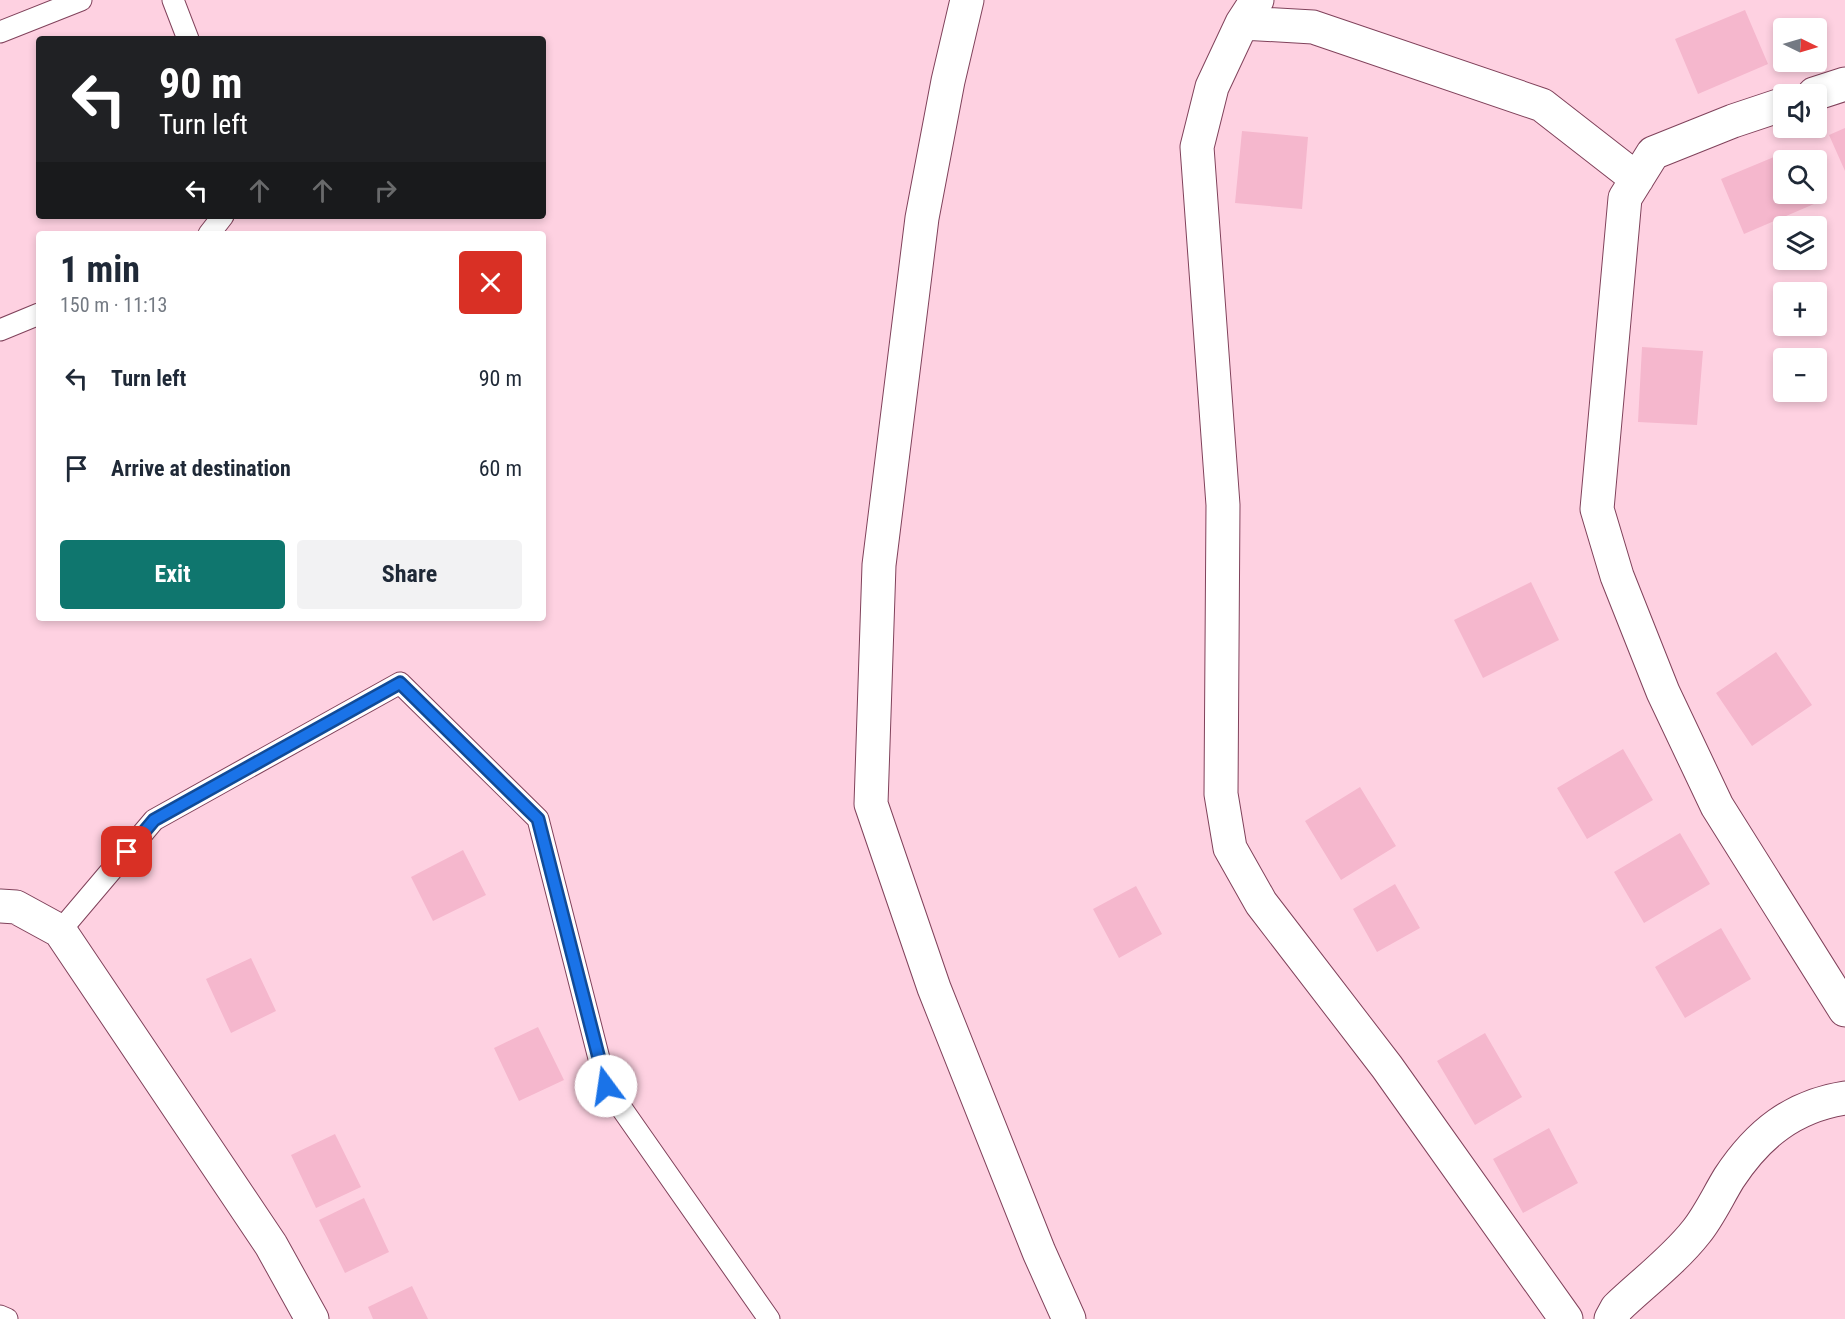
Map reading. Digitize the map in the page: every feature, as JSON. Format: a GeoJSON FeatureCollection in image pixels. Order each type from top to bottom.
{"type":"FeatureCollection","features":[{"type":"Feature","properties":{"kind":"street"},"geometry":{"type":"LineString","coordinates":[[967,0],[948,81],[922,218],[879,565],[871,804],[934,988],[1039,1252],[1069,1319]]}},
{"type":"Feature","properties":{"kind":"street"},"geometry":{"type":"LineString","coordinates":[[1566,1319],[1387,1067],[1261,903],[1230,848],[1221,794],[1223,505],[1197,147],[1212,87],[1250,11],[1313,27],[1542,105],[1637,178]]}},
{"type":"Feature","properties":{"kind":"street"},"geometry":{"type":"LineString","coordinates":[[1827,90],[1845,84]]}},
{"type":"Feature","properties":{"kind":"street"},"geometry":{"type":"LineString","coordinates":[[1773,108],[1653,153],[1625,198],[1597,509],[1617,576],[1663,692],[1717,806],[1845,1010]]}},
{"type":"Feature","properties":{"kind":"street"},"geometry":{"type":"LineString","coordinates":[[0,906],[16,907],[60,931],[271,1245],[312,1319]]}},
{"type":"Feature","properties":{"kind":"street"},"geometry":{"type":"LineString","coordinates":[[1611,1319],[1617,1308],[1695,1233],[1731,1176],[1769,1129],[1824,1101],[1845,1098]]}},
{"type":"Feature","properties":{"kind":"lane"},"geometry":{"type":"LineString","coordinates":[[0,32],[81,0]]}},
{"type":"Feature","properties":{"kind":"lane"},"geometry":{"type":"LineString","coordinates":[[173,0],[187,36]]}},
{"type":"Feature","properties":{"kind":"lane"},"geometry":{"type":"LineString","coordinates":[[212,231],[222,219]]}},
{"type":"Feature","properties":{"kind":"lane"},"geometry":{"type":"LineString","coordinates":[[0,330],[36,315]]}},
{"type":"Feature","properties":{"kind":"lane"},"geometry":{"type":"LineString","coordinates":[[60,931],[154,820],[400,683],[538,819],[606,1086],[769,1319]]}},
{"type":"Feature","properties":{"kind":"lane"},"geometry":{"type":"LineString","coordinates":[[0,1316],[7,1319]]}},
{"type":"Feature","properties":{"kind":"building"},"geometry":{"type":"Polygon","coordinates":[[[1745,10],[1768,64],[1698,94],[1675,39],[1745,10]]]}},
{"type":"Feature","properties":{"kind":"building"},"geometry":{"type":"Polygon","coordinates":[[[1845,128],[1845,171],[1829,135],[1845,128]]]}},
{"type":"Feature","properties":{"kind":"building"},"geometry":{"type":"Polygon","coordinates":[[[1242,131],[1308,137],[1302,209],[1235,203],[1242,131]]]}},
{"type":"Feature","properties":{"kind":"building"},"geometry":{"type":"Polygon","coordinates":[[[1773,157],[1773,204],[1814,204],[1786,216],[1773,216],[1773,222],[1744,234],[1721,179],[1773,157]]]}},
{"type":"Feature","properties":{"kind":"building"},"geometry":{"type":"Polygon","coordinates":[[[1642,347],[1703,351],[1697,425],[1638,422],[1642,347]]]}},
{"type":"Feature","properties":{"kind":"building"},"geometry":{"type":"Polygon","coordinates":[[[1531,582],[1559,640],[1483,678],[1454,620],[1531,582]]]}},
{"type":"Feature","properties":{"kind":"building"},"geometry":{"type":"Polygon","coordinates":[[[1776,652],[1812,705],[1752,746],[1716,693],[1776,652]]]}},
{"type":"Feature","properties":{"kind":"building"},"geometry":{"type":"Polygon","coordinates":[[[1623,749],[1653,800],[1587,839],[1557,788],[1623,749]]]}},
{"type":"Feature","properties":{"kind":"building"},"geometry":{"type":"Polygon","coordinates":[[[1360,787],[1396,846],[1341,880],[1305,821],[1360,787]]]}},
{"type":"Feature","properties":{"kind":"building"},"geometry":{"type":"Polygon","coordinates":[[[1680,833],[1710,884],[1644,923],[1614,872],[1680,833]]]}},
{"type":"Feature","properties":{"kind":"building"},"geometry":{"type":"Polygon","coordinates":[[[463,850],[486,895],[433,921],[411,877],[463,850]]]}},
{"type":"Feature","properties":{"kind":"building"},"geometry":{"type":"Polygon","coordinates":[[[1395,884],[1420,928],[1377,952],[1353,909],[1395,884]]]}},
{"type":"Feature","properties":{"kind":"building"},"geometry":{"type":"Polygon","coordinates":[[[1136,886],[1162,934],[1119,958],[1093,909],[1136,886]]]}},
{"type":"Feature","properties":{"kind":"building"},"geometry":{"type":"Polygon","coordinates":[[[1721,928],[1751,979],[1685,1018],[1655,967],[1721,928]]]}},
{"type":"Feature","properties":{"kind":"building"},"geometry":{"type":"Polygon","coordinates":[[[251,958],[276,1011],[231,1033],[206,979],[251,958]]]}},
{"type":"Feature","properties":{"kind":"building"},"geometry":{"type":"Polygon","coordinates":[[[538,1027],[564,1080],[519,1101],[494,1048],[538,1027]]]}},
{"type":"Feature","properties":{"kind":"building"},"geometry":{"type":"Polygon","coordinates":[[[1485,1033],[1522,1097],[1475,1125],[1437,1061],[1485,1033]]]}},
{"type":"Feature","properties":{"kind":"building"},"geometry":{"type":"Polygon","coordinates":[[[1549,1128],[1578,1183],[1523,1213],[1493,1159],[1549,1128]]]}},
{"type":"Feature","properties":{"kind":"building"},"geometry":{"type":"Polygon","coordinates":[[[335,1134],[361,1187],[316,1208],[291,1155],[335,1134]]]}},
{"type":"Feature","properties":{"kind":"building"},"geometry":{"type":"Polygon","coordinates":[[[364,1198],[389,1252],[345,1273],[319,1220],[364,1198]]]}},
{"type":"Feature","properties":{"kind":"building"},"geometry":{"type":"Polygon","coordinates":[[[412,1286],[428,1319],[373,1319],[368,1307],[412,1286]]]}},
{"type":"Feature","properties":{"kind":"route"},"geometry":{"type":"LineString","coordinates":[[127,852],[154,820],[400,683],[538,819],[606,1086]]}}]}
